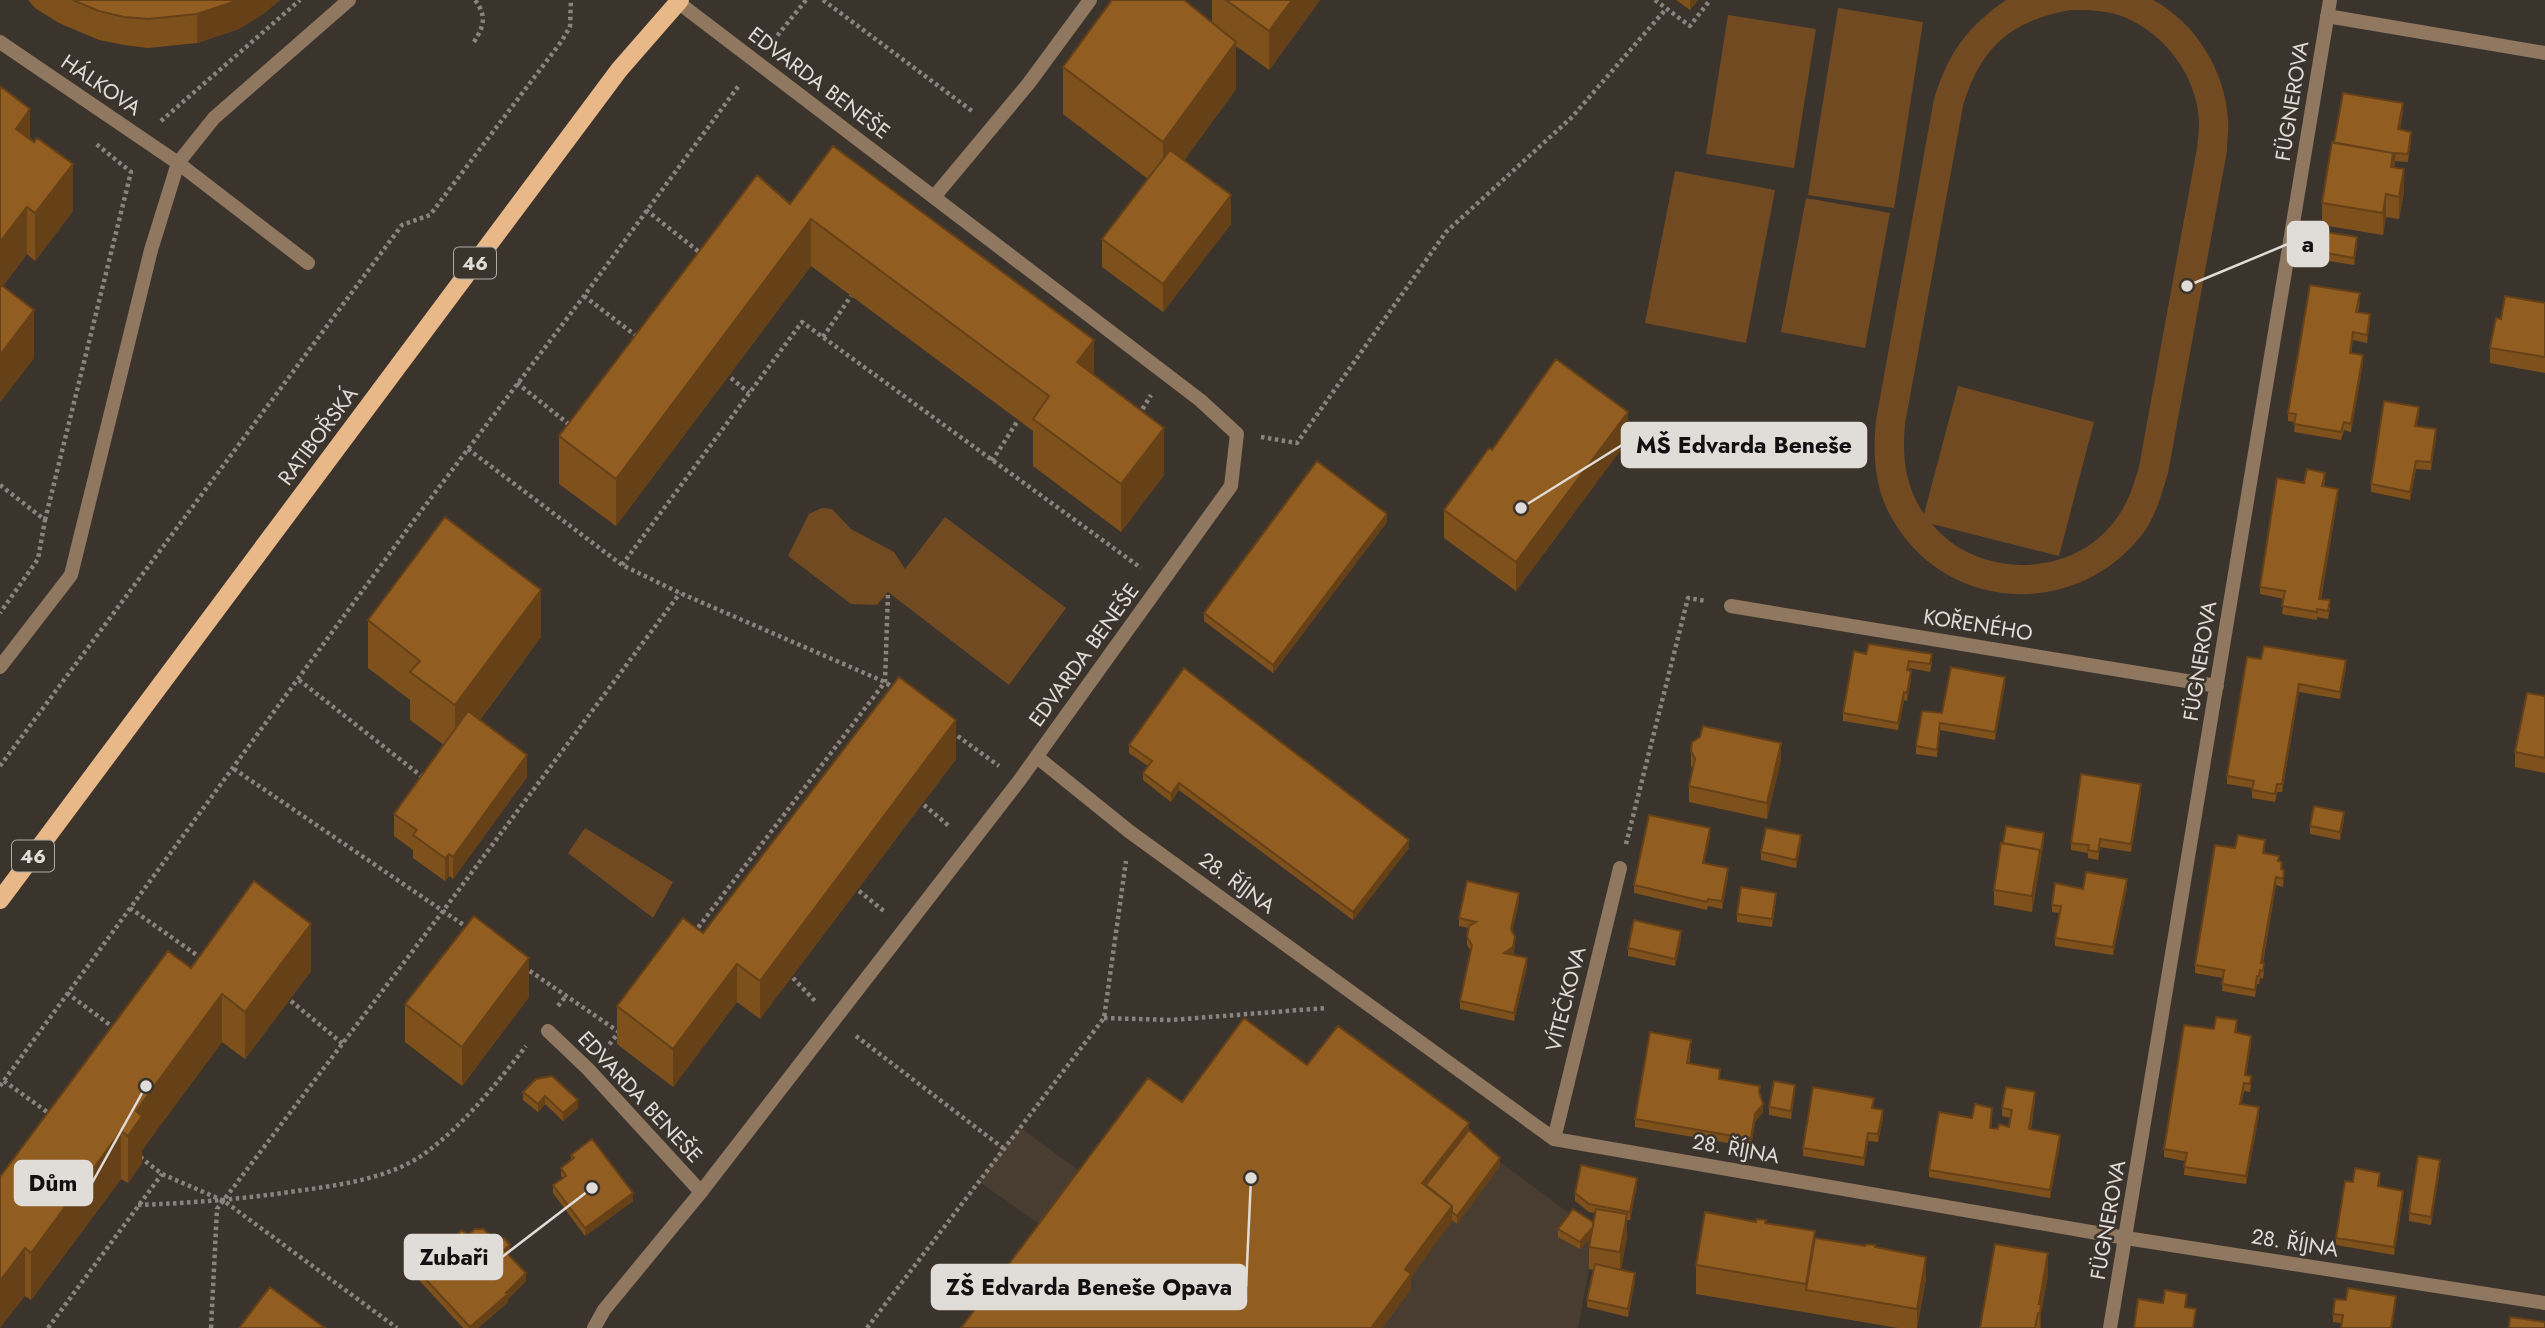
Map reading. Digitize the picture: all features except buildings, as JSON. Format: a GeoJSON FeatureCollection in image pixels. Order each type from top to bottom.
{"type":"FeatureCollection","features":[{"type":"Feature","properties":{"kind":"main road","name":"RATIBOŘSKÁ"},"geometry":{"type":"LineString","coordinates":[[0,900],[619,70],[678,1]]}},
{"type":"Feature","properties":{"kind":"street"},"geometry":{"type":"LineString","coordinates":[[0,667],[71,575],[151,250],[178,163],[214,118],[349,0]]}},
{"type":"Feature","properties":{"kind":"street"},"geometry":{"type":"LineString","coordinates":[[934,198],[1028,83],[1090,0]]}},
{"type":"Feature","properties":{"kind":"street","name":"FÜGNEROVA"},"geometry":{"type":"LineString","coordinates":[[2110,1328],[2330,0]]}},
{"type":"Feature","properties":{"kind":"street","name":"EDVARDA BENEŠE"},"geometry":{"type":"LineString","coordinates":[[594,1328],[604,1310],[701,1192],[1037,757],[1231,486],[1237,434],[1200,400],[678,1]]}},
{"type":"Feature","properties":{"kind":"street"},"geometry":{"type":"LineString","coordinates":[[2327,16],[2545,53]]}},
{"type":"Feature","properties":{"kind":"street","name":"HÁLKOVA"},"geometry":{"type":"LineString","coordinates":[[0,41],[178,163],[308,263]]}},
{"type":"Feature","properties":{"kind":"street","name":"KOŘENÉHO"},"geometry":{"type":"LineString","coordinates":[[1731,606],[2217,686]]}},
{"type":"Feature","properties":{"kind":"street","name":"28. ŘÍJNA"},"geometry":{"type":"LineString","coordinates":[[1037,757],[1130,832],[1554,1139],[2126,1238],[2545,1303]]}},
{"type":"Feature","properties":{"kind":"street","name":"VÍTEČKOVA"},"geometry":{"type":"LineString","coordinates":[[1554,1139],[1620,868]]}},
{"type":"Feature","properties":{"kind":"street","name":"EDVARDA BENEŠE"},"geometry":{"type":"LineString","coordinates":[[548,1031],[589,1069],[701,1192]]}},
{"type":"Feature","properties":{"kind":"path"},"geometry":{"type":"LineString","coordinates":[[142,138],[300,0]]}},
{"type":"Feature","properties":{"kind":"path"},"geometry":{"type":"LineString","coordinates":[[474,42],[483,28],[484,21],[483,12],[475,0]]}},
{"type":"Feature","properties":{"kind":"path"},"geometry":{"type":"LineString","coordinates":[[0,766],[402,225],[430,215],[553,53],[570,27],[571,0]]}},
{"type":"Feature","properties":{"kind":"path"},"geometry":{"type":"LineString","coordinates":[[823,0],[993,126]]}},
{"type":"Feature","properties":{"kind":"path"},"geometry":{"type":"LineString","coordinates":[[1655,0],[1690,26],[1710,0]]}},
{"type":"Feature","properties":{"kind":"path"},"geometry":{"type":"LineString","coordinates":[[1237,434],[1297,443],[1446,232],[1572,117],[1667,9]]}},
{"type":"Feature","properties":{"kind":"path"},"geometry":{"type":"LineString","coordinates":[[59,1121],[2,1084],[468,449],[738,87]]}},
{"type":"Feature","properties":{"kind":"path"},"geometry":{"type":"LineString","coordinates":[[0,612],[38,559],[45,520],[131,172],[88,138]]}},
{"type":"Feature","properties":{"kind":"path"},"geometry":{"type":"LineString","coordinates":[[646,210],[708,259]]}},
{"type":"Feature","properties":{"kind":"path"},"geometry":{"type":"LineString","coordinates":[[584,296],[648,345]]}},
{"type":"Feature","properties":{"kind":"path"},"geometry":{"type":"LineString","coordinates":[[822,337],[851,296]]}},
{"type":"Feature","properties":{"kind":"path"},"geometry":{"type":"LineString","coordinates":[[622,565],[802,322],[1162,583]]}},
{"type":"Feature","properties":{"kind":"path"},"geometry":{"type":"LineString","coordinates":[[1135,420],[1165,374]]}},
{"type":"Feature","properties":{"kind":"path"},"geometry":{"type":"LineString","coordinates":[[731,378],[749,393]]}},
{"type":"Feature","properties":{"kind":"path"},"geometry":{"type":"LineString","coordinates":[[517,383],[580,433]]}},
{"type":"Feature","properties":{"kind":"path"},"geometry":{"type":"LineString","coordinates":[[992,461],[1017,422]]}},
{"type":"Feature","properties":{"kind":"path"},"geometry":{"type":"LineString","coordinates":[[468,449],[622,565],[885,682],[896,690]]}},
{"type":"Feature","properties":{"kind":"path"},"geometry":{"type":"LineString","coordinates":[[0,485],[45,520]]}},
{"type":"Feature","properties":{"kind":"path"},"geometry":{"type":"LineString","coordinates":[[686,944],[885,682],[888,592]]}},
{"type":"Feature","properties":{"kind":"path"},"geometry":{"type":"LineString","coordinates":[[211,1328],[217,1209],[680,593]]}},
{"type":"Feature","properties":{"kind":"path"},"geometry":{"type":"LineString","coordinates":[[1620,868],[1688,598],[1731,606]]}},
{"type":"Feature","properties":{"kind":"path"},"geometry":{"type":"LineString","coordinates":[[299,680],[432,784]]}},
{"type":"Feature","properties":{"kind":"path"},"geometry":{"type":"LineString","coordinates":[[952,731],[1019,781]]}},
{"type":"Feature","properties":{"kind":"path"},"geometry":{"type":"LineString","coordinates":[[839,741],[847,749]]}},
{"type":"Feature","properties":{"kind":"path"},"geometry":{"type":"LineString","coordinates":[[234,769],[477,934]]}},
{"type":"Feature","properties":{"kind":"path"},"geometry":{"type":"LineString","coordinates":[[776,825],[783,832]]}},
{"type":"Feature","properties":{"kind":"path"},"geometry":{"type":"LineString","coordinates":[[867,1328],[1104,1018],[1130,832]]}},
{"type":"Feature","properties":{"kind":"path"},"geometry":{"type":"LineString","coordinates":[[130,908],[211,966]]}},
{"type":"Feature","properties":{"kind":"path"},"geometry":{"type":"LineString","coordinates":[[710,911],[718,918]]}},
{"type":"Feature","properties":{"kind":"path"},"geometry":{"type":"LineString","coordinates":[[521,965],[619,1032]]}},
{"type":"Feature","properties":{"kind":"path"},"geometry":{"type":"LineString","coordinates":[[793,978],[834,1020],[1003,1149]]}},
{"type":"Feature","properties":{"kind":"path"},"geometry":{"type":"LineString","coordinates":[[67,993],[123,1035]]}},
{"type":"Feature","properties":{"kind":"path"},"geometry":{"type":"LineString","coordinates":[[550,1016],[566,996]]}},
{"type":"Feature","properties":{"kind":"path"},"geometry":{"type":"LineString","coordinates":[[290,1001],[343,1044]]}},
{"type":"Feature","properties":{"kind":"path"},"geometry":{"type":"LineString","coordinates":[[1104,1018],[1171,1020],[1369,1005]]}},
{"type":"Feature","properties":{"kind":"path"},"geometry":{"type":"LineString","coordinates":[[589,1069],[625,1024]]}},
{"type":"Feature","properties":{"kind":"path"},"geometry":{"type":"LineString","coordinates":[[138,1205],[224,1201],[336,1185],[386,1173],[423,1154],[483,1101],[534,1037]]}},
{"type":"Feature","properties":{"kind":"path"},"geometry":{"type":"LineString","coordinates":[[140,1157],[162,1174],[224,1201],[397,1328]]}},
{"type":"Feature","properties":{"kind":"path"},"geometry":{"type":"LineString","coordinates":[[48,1328],[162,1174]]}},
{"type":"Feature","properties":{"kind":"shaded area"},"geometry":{"type":"Polygon","coordinates":[[[2006,0],[2153,0],[2182,22],[2206,50],[2221,83],[2228,119],[2227,151],[2168,473],[2158,504],[2144,532],[2115,561],[2082,581],[2046,592],[2009,594],[1972,586],[1939,569],[1910,544],[1887,509],[1879,488],[1876,466],[1876,420],[1934,99],[1953,54],[1970,31],[2006,0]],[[2071,10],[2031,21],[2015,29],[1989,53],[1970,86],[1963,106],[1905,424],[1906,471],[1924,514],[1958,386],[2094,422],[2059,556],[1932,524],[1949,541],[1970,553],[2017,565],[2041,564],[2064,558],[2086,547],[2112,525],[2130,494],[2139,467],[2197,145],[2199,121],[2192,88],[2176,58],[2165,46],[2153,34],[2124,17],[2105,12],[2071,10]]]}},
{"type":"Feature","properties":{"kind":"shaded area"},"geometry":{"type":"Polygon","coordinates":[[[1838,8],[1923,22],[1894,208],[1808,195],[1838,8]]]}},
{"type":"Feature","properties":{"kind":"shaded area"},"geometry":{"type":"Polygon","coordinates":[[[1728,15],[1816,29],[1794,168],[1706,154],[1728,15]]]}},
{"type":"Feature","properties":{"kind":"shaded area"},"geometry":{"type":"Polygon","coordinates":[[[1675,171],[1775,190],[1746,343],[1645,323],[1675,171]]]}},
{"type":"Feature","properties":{"kind":"shaded area"},"geometry":{"type":"Polygon","coordinates":[[[1806,198],[1890,213],[1865,348],[1781,332],[1806,198]]]}},
{"type":"Feature","properties":{"kind":"shaded area"},"geometry":{"type":"Polygon","coordinates":[[[822,508],[832,509],[851,529],[894,552],[905,569],[945,517],[1066,608],[1009,685],[888,592],[877,605],[851,604],[788,556],[809,514],[822,508]]]}},
{"type":"Feature","properties":{"kind":"shaded area"},"geometry":{"type":"Polygon","coordinates":[[[585,828],[673,882],[653,918],[568,853],[585,828]]]}},
{"type":"Feature","properties":{"kind":"shaded area"},"geometry":{"type":"Polygon","coordinates":[[[1338,1041],[1596,1231],[1578,1328],[972,1328],[1045,1228],[978,1181],[1019,1127],[1085,1175],[1182,1117],[1307,1080],[1338,1041]]]}},
{"type":"Feature","properties":{"kind":"place","name":"a"},"geometry":{"type":"Point","coordinates":[2187,286]}},
{"type":"Feature","properties":{"kind":"place","name":"MŠ Edvarda Beneše"},"geometry":{"type":"Point","coordinates":[1521,508]}},
{"type":"Feature","properties":{"kind":"place","name":"Dům"},"geometry":{"type":"Point","coordinates":[146,1086]}},
{"type":"Feature","properties":{"kind":"place","name":"ZŠ Edvarda Beneše Opava"},"geometry":{"type":"Point","coordinates":[1251,1178]}},
{"type":"Feature","properties":{"kind":"place","name":"Zubaři"},"geometry":{"type":"Point","coordinates":[592,1188]}}]}
